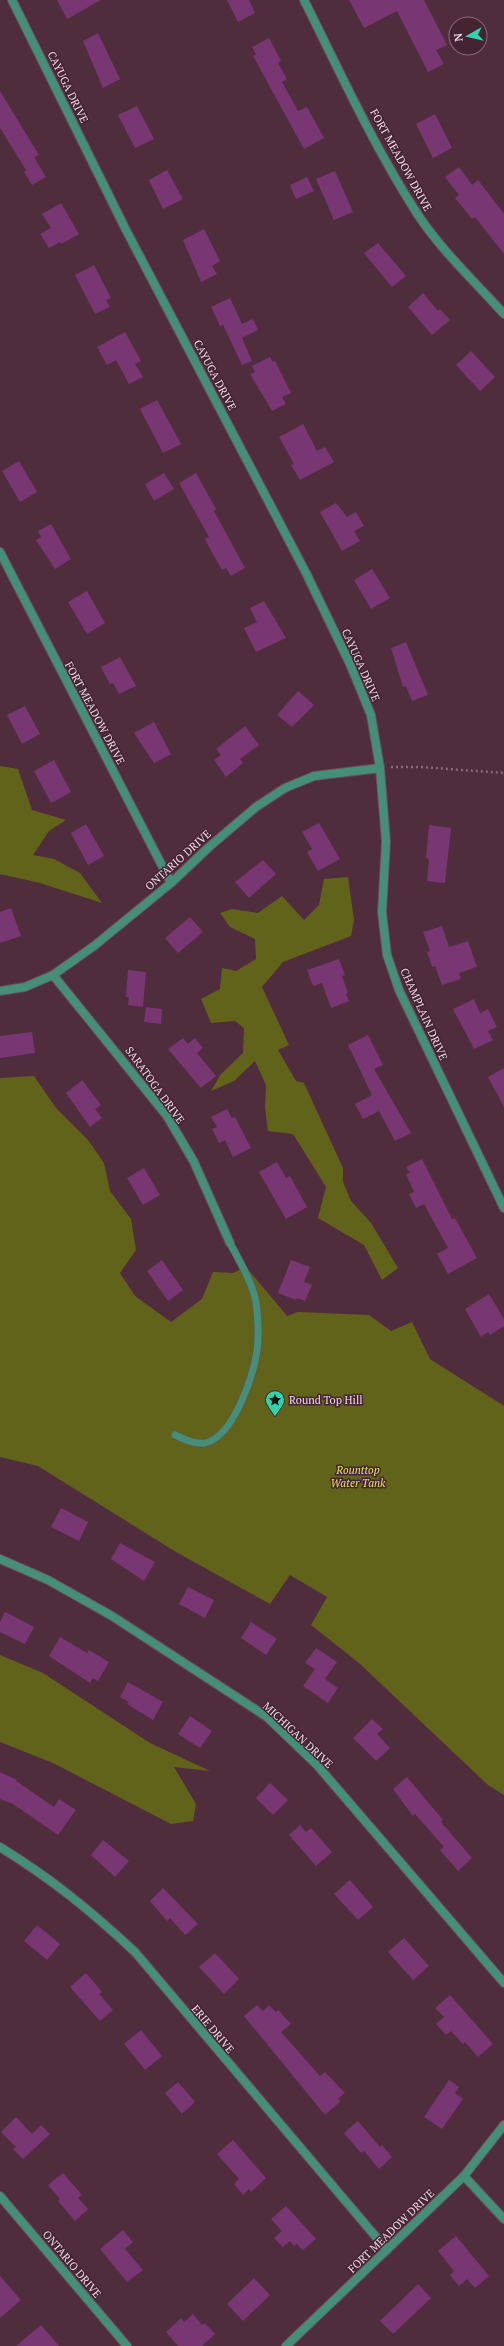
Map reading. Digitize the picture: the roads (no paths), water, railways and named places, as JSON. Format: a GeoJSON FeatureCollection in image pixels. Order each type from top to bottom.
{"type":"FeatureCollection","features":[{"type":"Feature","properties":{"kind":"street","name":"CAYUGA DRIVE"},"geometry":{"type":"LineString","coordinates":[[12,0],[126,230],[306,573],[350,664],[371,715],[380,768]]}},
{"type":"Feature","properties":{"kind":"street","name":"FORT MEADOW DRIVE"},"geometry":{"type":"LineString","coordinates":[[304,0],[396,176],[419,215],[442,245],[504,314]]}},
{"type":"Feature","properties":{"kind":"street","name":"FORT MEADOW DRIVE"},"geometry":{"type":"LineString","coordinates":[[0,552],[171,883]]}},
{"type":"Feature","properties":{"kind":"street","name":"ONTARIO DRIVE"},"geometry":{"type":"LineString","coordinates":[[0,991],[25,987],[53,974],[94,946],[171,883],[250,812],[285,788],[314,776],[380,768]]}},
{"type":"Feature","properties":{"kind":"street","name":"CHAMPLAIN DRIVE"},"geometry":{"type":"LineString","coordinates":[[380,768],[386,842],[382,912],[387,955],[399,990],[504,1208]]}},
{"type":"Feature","properties":{"kind":"street","name":"SARATOGA DRIVE"},"geometry":{"type":"LineString","coordinates":[[53,974],[167,1116],[194,1162],[230,1243]]}},
{"type":"Feature","properties":{"kind":"street","name":"MICHIGAN DRIVE"},"geometry":{"type":"LineString","coordinates":[[0,1559],[48,1580],[112,1616],[205,1675],[267,1718],[317,1765],[504,1983]]}},
{"type":"Feature","properties":{"kind":"street","name":"ERIE DRIVE"},"geometry":{"type":"LineString","coordinates":[[0,1847],[42,1873],[90,1909],[135,1952],[387,2250]]}},
{"type":"Feature","properties":{"kind":"street","name":"FORT MEADOW DRIVE"},"geometry":{"type":"LineString","coordinates":[[286,2346],[464,2176],[504,2125]]}},
{"type":"Feature","properties":{"kind":"street"},"geometry":{"type":"LineString","coordinates":[[464,2176],[504,2219]]}},
{"type":"Feature","properties":{"kind":"street","name":"ONTARIO DRIVE"},"geometry":{"type":"LineString","coordinates":[[0,2196],[127,2346]]}},
{"type":"Feature","properties":{"kind":"lane"},"geometry":{"type":"LineString","coordinates":[[175,1435],[193,1443],[205,1443],[219,1436],[238,1410],[251,1377],[257,1350],[256,1302],[250,1284],[230,1243]]}},
{"type":"Feature","properties":{"kind":"place","name":"Round Top Hill"},"geometry":{"type":"Point","coordinates":[275,1417]}},
{"type":"Feature","properties":{"kind":"park label","name":"Rounttop Water Tank"},"geometry":{"type":"Point","coordinates":[358,1476]}}]}
